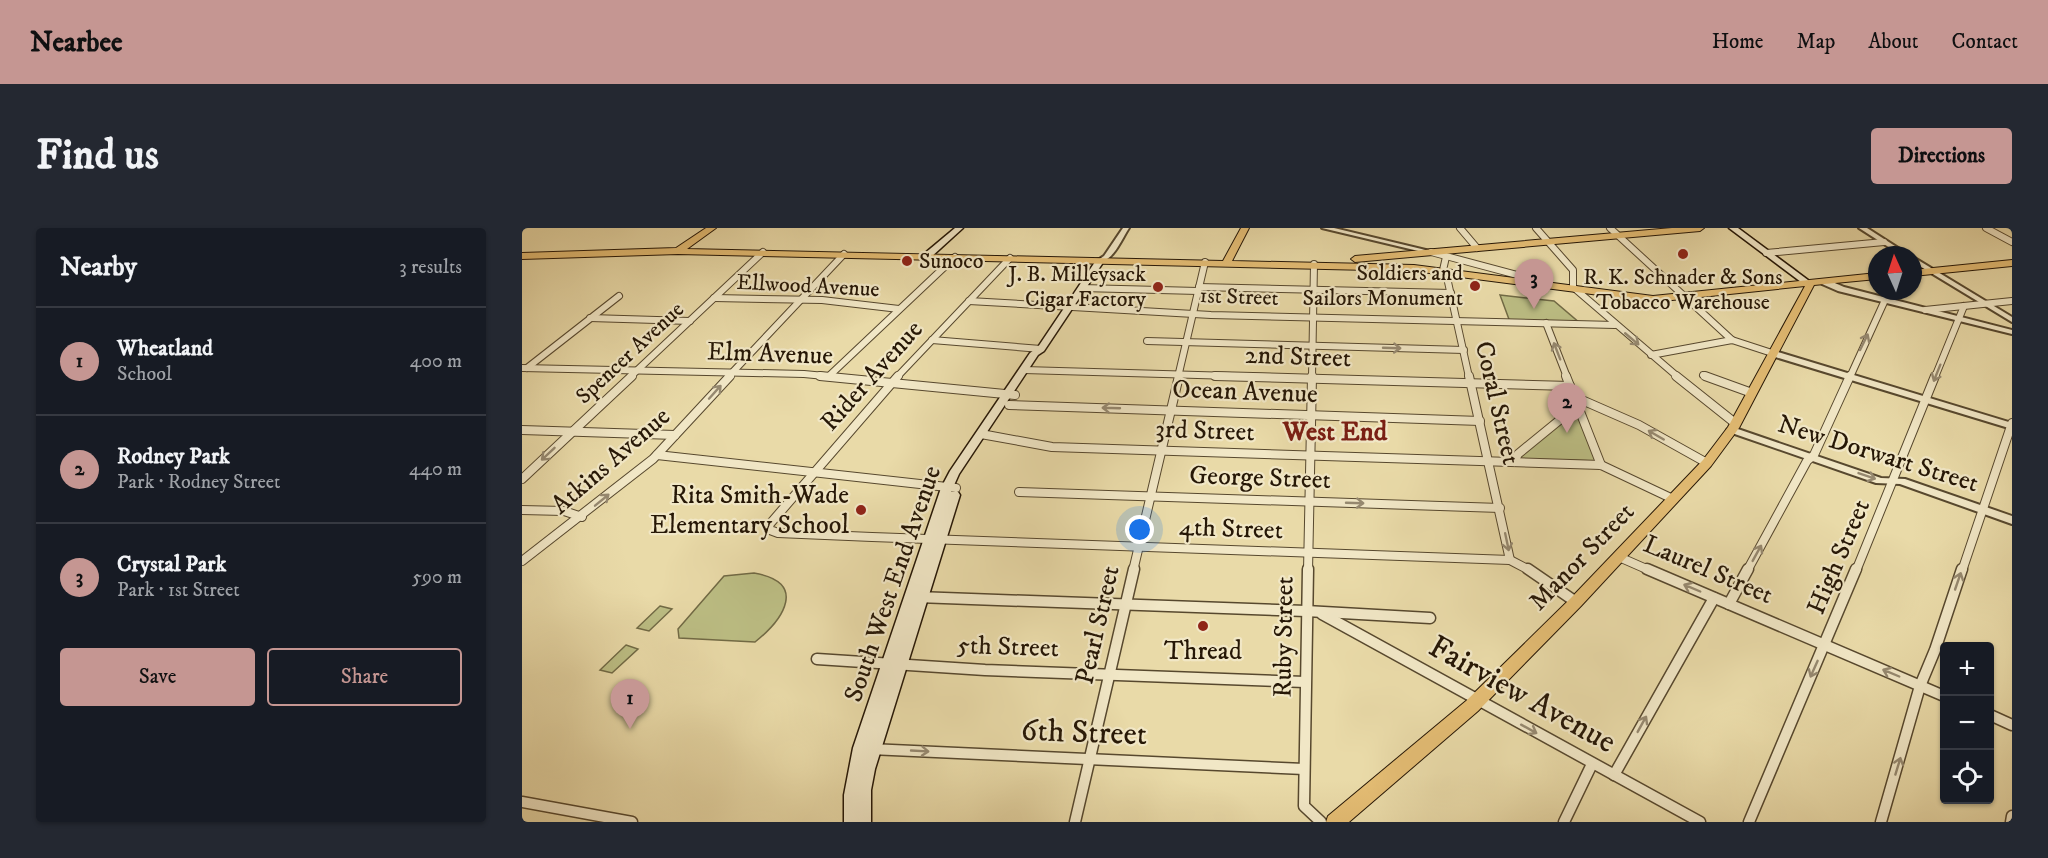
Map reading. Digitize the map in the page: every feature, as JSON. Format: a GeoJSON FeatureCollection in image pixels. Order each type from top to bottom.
{"type":"FeatureCollection","features":[{"type":"Feature","properties":{"kind":"main road"},"geometry":{"type":"LineString","coordinates":[[678,251],[712,228]]}},
{"type":"Feature","properties":{"kind":"main road"},"geometry":{"type":"LineString","coordinates":[[927,256],[959,228]]}},
{"type":"Feature","properties":{"kind":"main road"},"geometry":{"type":"LineString","coordinates":[[1226,263],[1245,228]]}},
{"type":"Feature","properties":{"kind":"main road"},"geometry":{"type":"LineString","coordinates":[[1314,264],[1700,228]]}},
{"type":"Feature","properties":{"kind":"main road"},"geometry":{"type":"LineString","coordinates":[[1733,228],[1808,283]]}},
{"type":"Feature","properties":{"kind":"main road"},"geometry":{"type":"LineString","coordinates":[[522,256],[678,251],[1314,264],[1444,271],[1647,298],[1868,277]]}},
{"type":"Feature","properties":{"kind":"main road","name":"South West End Avenue"},"geometry":{"type":"LineString","coordinates":[[852,822],[852,795],[951,488],[1027,370],[1042,354],[1041,349],[1100,261]]}},
{"type":"Feature","properties":{"kind":"main road"},"geometry":{"type":"LineString","coordinates":[[1922,272],[2012,262]]}},
{"type":"Feature","properties":{"kind":"main road","name":"Manor Street"},"geometry":{"type":"LineString","coordinates":[[1335,822],[1477,700],[1576,602],[1707,463],[1733,427],[1775,354],[1810,287],[1808,283]]}},
{"type":"Feature","properties":{"kind":"main road","name":"South West End Avenue"},"geometry":{"type":"LineString","coordinates":[[863,822],[867,749]]}},
{"type":"Feature","properties":{"kind":"street"},"geometry":{"type":"LineString","coordinates":[[1119,228],[1099,256],[1100,261],[1107,257],[1126,228]]}},
{"type":"Feature","properties":{"kind":"street"},"geometry":{"type":"LineString","coordinates":[[1325,228],[1431,252],[1552,284]]}},
{"type":"Feature","properties":{"kind":"street"},"geometry":{"type":"LineString","coordinates":[[1460,228],[1477,248]]}},
{"type":"Feature","properties":{"kind":"street"},"geometry":{"type":"LineString","coordinates":[[1536,228],[1573,270],[1573,287],[1733,427]]}},
{"type":"Feature","properties":{"kind":"street"},"geometry":{"type":"LineString","coordinates":[[1610,228],[1732,340],[2012,425],[1935,650],[1920,686],[1881,822]]}},
{"type":"Feature","properties":{"kind":"street"},"geometry":{"type":"LineString","coordinates":[[1862,228],[1891,246]]}},
{"type":"Feature","properties":{"kind":"street"},"geometry":{"type":"LineString","coordinates":[[1986,228],[2012,242]]}},
{"type":"Feature","properties":{"kind":"street"},"geometry":{"type":"LineString","coordinates":[[1766,253],[1884,242]]}},
{"type":"Feature","properties":{"kind":"street","name":"Spencer Avenue"},"geometry":{"type":"LineString","coordinates":[[522,479],[764,252]]}},
{"type":"Feature","properties":{"kind":"street","name":"Atkins Avenue"},"geometry":{"type":"LineString","coordinates":[[522,561],[582,517],[657,455],[844,254]]}},
{"type":"Feature","properties":{"kind":"street"},"geometry":{"type":"LineString","coordinates":[[829,376],[955,257]]}},
{"type":"Feature","properties":{"kind":"street","name":"Coral Street"},"geometry":{"type":"LineString","coordinates":[[1446,257],[1444,271],[1451,293],[1510,560]]}},
{"type":"Feature","properties":{"kind":"street","name":"Rider Avenue"},"geometry":{"type":"LineString","coordinates":[[769,525],[892,382],[1010,258]]}},
{"type":"Feature","properties":{"kind":"street","name":"Pearl Street"},"geometry":{"type":"LineString","coordinates":[[1075,822],[1204,262]]}},
{"type":"Feature","properties":{"kind":"street","name":"Ruby Street"},"geometry":{"type":"LineString","coordinates":[[1314,264],[1304,806],[1321,822]]}},
{"type":"Feature","properties":{"kind":"street"},"geometry":{"type":"LineString","coordinates":[[1922,265],[2012,320]]}},
{"type":"Feature","properties":{"kind":"street"},"geometry":{"type":"LineString","coordinates":[[1825,282],[1868,296]]}},
{"type":"Feature","properties":{"kind":"street"},"geometry":{"type":"LineString","coordinates":[[1082,288],[1451,293]]}},
{"type":"Feature","properties":{"kind":"street"},"geometry":{"type":"LineString","coordinates":[[524,370],[619,296]]}},
{"type":"Feature","properties":{"kind":"street","name":"Ellwood Avenue"},"geometry":{"type":"LineString","coordinates":[[714,298],[842,301],[899,309]]}},
{"type":"Feature","properties":{"kind":"street","name":"1st Street"},"geometry":{"type":"LineString","coordinates":[[969,300],[1067,309],[1193,314],[1615,325]]}},
{"type":"Feature","properties":{"kind":"street"},"geometry":{"type":"LineString","coordinates":[[1729,604],[1811,457],[1885,300],[2012,332]]}},
{"type":"Feature","properties":{"kind":"street"},"geometry":{"type":"LineString","coordinates":[[1925,310],[2012,301]]}},
{"type":"Feature","properties":{"kind":"street","name":"High Street"},"geometry":{"type":"LineString","coordinates":[[1749,822],[1825,645],[1964,306]]}},
{"type":"Feature","properties":{"kind":"street"},"geometry":{"type":"LineString","coordinates":[[589,318],[690,321]]}},
{"type":"Feature","properties":{"kind":"street"},"geometry":{"type":"LineString","coordinates":[[1546,323],[1601,465]]}},
{"type":"Feature","properties":{"kind":"street"},"geometry":{"type":"LineString","coordinates":[[932,340],[1041,349]]}},
{"type":"Feature","properties":{"kind":"street"},"geometry":{"type":"LineString","coordinates":[[1651,355],[1732,340]]}},
{"type":"Feature","properties":{"kind":"street"},"geometry":{"type":"LineString","coordinates":[[1147,342],[1464,350]]}},
{"type":"Feature","properties":{"kind":"street","name":"Elm Avenue"},"geometry":{"type":"LineString","coordinates":[[524,370],[829,376],[1010,398]]}},
{"type":"Feature","properties":{"kind":"street","name":"2nd Street"},"geometry":{"type":"LineString","coordinates":[[1027,370],[1570,386]]}},
{"type":"Feature","properties":{"kind":"street"},"geometry":{"type":"LineString","coordinates":[[1703,375],[1752,393]]}},
{"type":"Feature","properties":{"kind":"street","name":"Ocean Avenue"},"geometry":{"type":"LineString","coordinates":[[1010,398],[1170,410],[1480,421]]}},
{"type":"Feature","properties":{"kind":"street"},"geometry":{"type":"LineString","coordinates":[[1514,462],[1518,454],[1577,401]]}},
{"type":"Feature","properties":{"kind":"street"},"geometry":{"type":"LineString","coordinates":[[1577,401],[1639,425],[1707,463]]}},
{"type":"Feature","properties":{"kind":"street","name":"New Dorwart Street"},"geometry":{"type":"LineString","coordinates":[[1733,427],[1880,481],[1901,481],[2012,520]]}},
{"type":"Feature","properties":{"kind":"street"},"geometry":{"type":"LineString","coordinates":[[522,430],[675,435]]}},
{"type":"Feature","properties":{"kind":"street","name":"3rd Street"},"geometry":{"type":"LineString","coordinates":[[985,434],[1052,447],[1601,465],[1673,499]]}},
{"type":"Feature","properties":{"kind":"street"},"geometry":{"type":"LineString","coordinates":[[657,455],[951,488]]}},
{"type":"Feature","properties":{"kind":"street","name":"George Street"},"geometry":{"type":"LineString","coordinates":[[1019,492],[1500,508]]}},
{"type":"Feature","properties":{"kind":"street"},"geometry":{"type":"LineString","coordinates":[[522,510],[564,511],[582,517]]}},
{"type":"Feature","properties":{"kind":"street","name":"4th Street"},"geometry":{"type":"LineString","coordinates":[[769,525],[770,530],[778,533],[1510,560],[1524,566],[1576,602]]}},
{"type":"Feature","properties":{"kind":"street","name":"Laurel Street"},"geometry":{"type":"LineString","coordinates":[[1619,557],[1940,694]]}},
{"type":"Feature","properties":{"kind":"street"},"geometry":{"type":"LineString","coordinates":[[916,597],[1306,611],[1430,618]]}},
{"type":"Feature","properties":{"kind":"street"},"geometry":{"type":"LineString","coordinates":[[1614,776],[1714,598]]}},
{"type":"Feature","properties":{"kind":"street","name":"Fairview Avenue"},"geometry":{"type":"LineString","coordinates":[[1319,612],[1700,822]]}},
{"type":"Feature","properties":{"kind":"street","name":"5th Street"},"geometry":{"type":"LineString","coordinates":[[818,659],[1305,682]]}},
{"type":"Feature","properties":{"kind":"street"},"geometry":{"type":"LineString","coordinates":[[1994,717],[2012,725]]}},
{"type":"Feature","properties":{"kind":"street","name":"6th Street"},"geometry":{"type":"LineString","coordinates":[[867,749],[1304,769]]}},
{"type":"Feature","properties":{"kind":"street"},"geometry":{"type":"LineString","coordinates":[[1564,822],[1592,764]]}},
{"type":"Feature","properties":{"kind":"street"},"geometry":{"type":"LineString","coordinates":[[522,802],[632,822]]}},
{"type":"Feature","properties":{"kind":"street"},"geometry":{"type":"LineString","coordinates":[[2011,822],[2012,816]]}},
{"type":"Feature","properties":{"kind":"green space"},"geometry":{"type":"Polygon","coordinates":[[[1500,295],[1554,301],[1581,324],[1510,322],[1500,295]]]}},
{"type":"Feature","properties":{"kind":"green space"},"geometry":{"type":"Polygon","coordinates":[[[1576,410],[1598,461],[1522,459],[1519,456],[1576,410]]]}},
{"type":"Feature","properties":{"kind":"green space"},"geometry":{"type":"Polygon","coordinates":[[[754,573],[781,584],[786,593],[786,602],[782,612],[775,623],[755,642],[679,638],[678,629],[724,576],[754,573]]]}},
{"type":"Feature","properties":{"kind":"green space"},"geometry":{"type":"Polygon","coordinates":[[[660,606],[672,609],[649,631],[637,628],[660,606]]]}},
{"type":"Feature","properties":{"kind":"green space"},"geometry":{"type":"Polygon","coordinates":[[[626,645],[638,649],[612,673],[600,670],[626,645]]]}},
{"type":"Feature","properties":{"kind":"place","name":"R. K. Schnader & Sons Tobacco Warehouse"},"geometry":{"type":"Point","coordinates":[1683,254]}},
{"type":"Feature","properties":{"kind":"place","name":"Sunoco"},"geometry":{"type":"Point","coordinates":[907,261]}},
{"type":"Feature","properties":{"kind":"place","name":"Soldiers and Sailors Monument"},"geometry":{"type":"Point","coordinates":[1475,286]}},
{"type":"Feature","properties":{"kind":"place","name":"J. B. Milleysack Cigar Factory"},"geometry":{"type":"Point","coordinates":[1158,287]}},
{"type":"Feature","properties":{"kind":"place","name":"Crystal Park"},"geometry":{"type":"Point","coordinates":[1534,309]}},
{"type":"Feature","properties":{"kind":"place","name":"Rodney Park"},"geometry":{"type":"Point","coordinates":[1567,433]}},
{"type":"Feature","properties":{"kind":"place","name":"Rita Smith-Wade Elementary School"},"geometry":{"type":"Point","coordinates":[861,510]}},
{"type":"Feature","properties":{"kind":"place","name":"Thread"},"geometry":{"type":"Point","coordinates":[1203,626]}},
{"type":"Feature","properties":{"kind":"place","name":"Wheatland"},"geometry":{"type":"Point","coordinates":[630,729]}},
{"type":"Feature","properties":{"kind":"district","name":"West End"},"geometry":{"type":"Point","coordinates":[1335,432]}}]}
